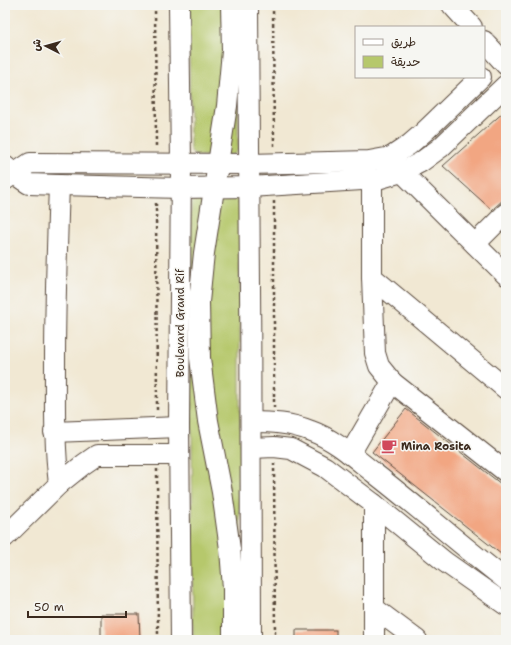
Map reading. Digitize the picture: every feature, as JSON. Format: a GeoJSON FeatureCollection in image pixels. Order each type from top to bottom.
{"type":"FeatureCollection","features":[{"type":"Feature","properties":{"kind":"street","name":"Boulevard Grand Rif"},"geometry":{"type":"LineString","coordinates":[[180,5],[181,188],[179,428],[181,640]]}},
{"type":"Feature","properties":{"kind":"street"},"geometry":{"type":"LineString","coordinates":[[231,5],[232,51],[227,106],[204,253],[199,302],[200,358],[208,421],[222,492],[230,549],[233,589],[233,640]]}},
{"type":"Feature","properties":{"kind":"street"},"geometry":{"type":"LineString","coordinates":[[248,5],[252,422],[251,640]]}},
{"type":"Feature","properties":{"kind":"street"},"geometry":{"type":"LineString","coordinates":[[452,5],[471,26]]}},
{"type":"Feature","properties":{"kind":"street"},"geometry":{"type":"LineString","coordinates":[[485,42],[504,58],[485,73]]}},
{"type":"Feature","properties":{"kind":"street"},"geometry":{"type":"LineString","coordinates":[[8,173],[29,184],[181,188],[274,186],[372,180],[386,177],[409,145],[480,78]]}},
{"type":"Feature","properties":{"kind":"street"},"geometry":{"type":"LineString","coordinates":[[8,173],[30,163],[249,164],[369,161],[396,164],[421,162],[440,148],[506,85]]}},
{"type":"Feature","properties":{"kind":"street"},"geometry":{"type":"LineString","coordinates":[[396,164],[506,275]]}},
{"type":"Feature","properties":{"kind":"street"},"geometry":{"type":"LineString","coordinates":[[372,180],[372,277],[375,354],[379,366],[392,382],[506,472]]}},
{"type":"Feature","properties":{"kind":"street"},"geometry":{"type":"LineString","coordinates":[[59,185],[54,432],[59,484]]}},
{"type":"Feature","properties":{"kind":"street"},"geometry":{"type":"LineString","coordinates":[[475,244],[506,213]]}},
{"type":"Feature","properties":{"kind":"street"},"geometry":{"type":"LineString","coordinates":[[372,277],[506,389]]}},
{"type":"Feature","properties":{"kind":"street"},"geometry":{"type":"LineString","coordinates":[[350,454],[392,382]]}},
{"type":"Feature","properties":{"kind":"street"},"geometry":{"type":"LineString","coordinates":[[252,422],[274,422],[294,425],[312,431],[350,454],[404,496],[506,580]]}},
{"type":"Feature","properties":{"kind":"street"},"geometry":{"type":"LineString","coordinates":[[54,432],[179,428]]}},
{"type":"Feature","properties":{"kind":"street"},"geometry":{"type":"LineString","coordinates":[[252,448],[274,447],[291,449],[325,467],[374,504],[445,562],[506,605]]}},
{"type":"Feature","properties":{"kind":"street"},"geometry":{"type":"LineString","coordinates":[[5,537],[59,484],[97,455],[180,455]]}},
{"type":"Feature","properties":{"kind":"street"},"geometry":{"type":"LineString","coordinates":[[374,504],[374,640]]}},
{"type":"Feature","properties":{"kind":"street"},"geometry":{"type":"LineString","coordinates":[[374,608],[417,640]]}},
{"type":"Feature","properties":{"kind":"path"},"geometry":{"type":"LineString","coordinates":[[156,5],[156,163]]}},
{"type":"Feature","properties":{"kind":"path"},"geometry":{"type":"LineString","coordinates":[[273,5],[274,163]]}},
{"type":"Feature","properties":{"kind":"path"},"geometry":{"type":"LineString","coordinates":[[274,186],[274,422]]}},
{"type":"Feature","properties":{"kind":"path"},"geometry":{"type":"LineString","coordinates":[[156,187],[158,428]]}},
{"type":"Feature","properties":{"kind":"path"},"geometry":{"type":"LineString","coordinates":[[274,447],[275,640]]}},
{"type":"Feature","properties":{"kind":"path"},"geometry":{"type":"LineString","coordinates":[[157,455],[158,640]]}},
{"type":"Feature","properties":{"kind":"green space"},"geometry":{"type":"Polygon","coordinates":[[[189,5],[238,5],[238,149],[235,154],[196,156],[192,153],[190,148],[189,5]]]}},
{"type":"Feature","properties":{"kind":"green space"},"geometry":{"type":"Polygon","coordinates":[[[233,197],[240,204],[240,640],[193,640],[191,206],[193,201],[197,198],[233,197]]]}},
{"type":"Feature","properties":{"kind":"building"},"geometry":{"type":"Polygon","coordinates":[[[506,110],[506,197],[492,210],[443,166],[506,110]]]}},
{"type":"Feature","properties":{"kind":"building"},"geometry":{"type":"Polygon","coordinates":[[[406,409],[506,488],[506,558],[372,452],[406,409]]]}},
{"type":"Feature","properties":{"kind":"building"},"geometry":{"type":"Polygon","coordinates":[[[101,614],[139,614],[140,639],[101,640],[101,614]]]}},
{"type":"Feature","properties":{"kind":"building"},"geometry":{"type":"Polygon","coordinates":[[[296,630],[336,630],[336,640],[296,640],[296,630]]]}},
{"type":"Feature","properties":{"kind":"place","name":"Mina Rosita"},"geometry":{"type":"Point","coordinates":[389,446]}}]}
